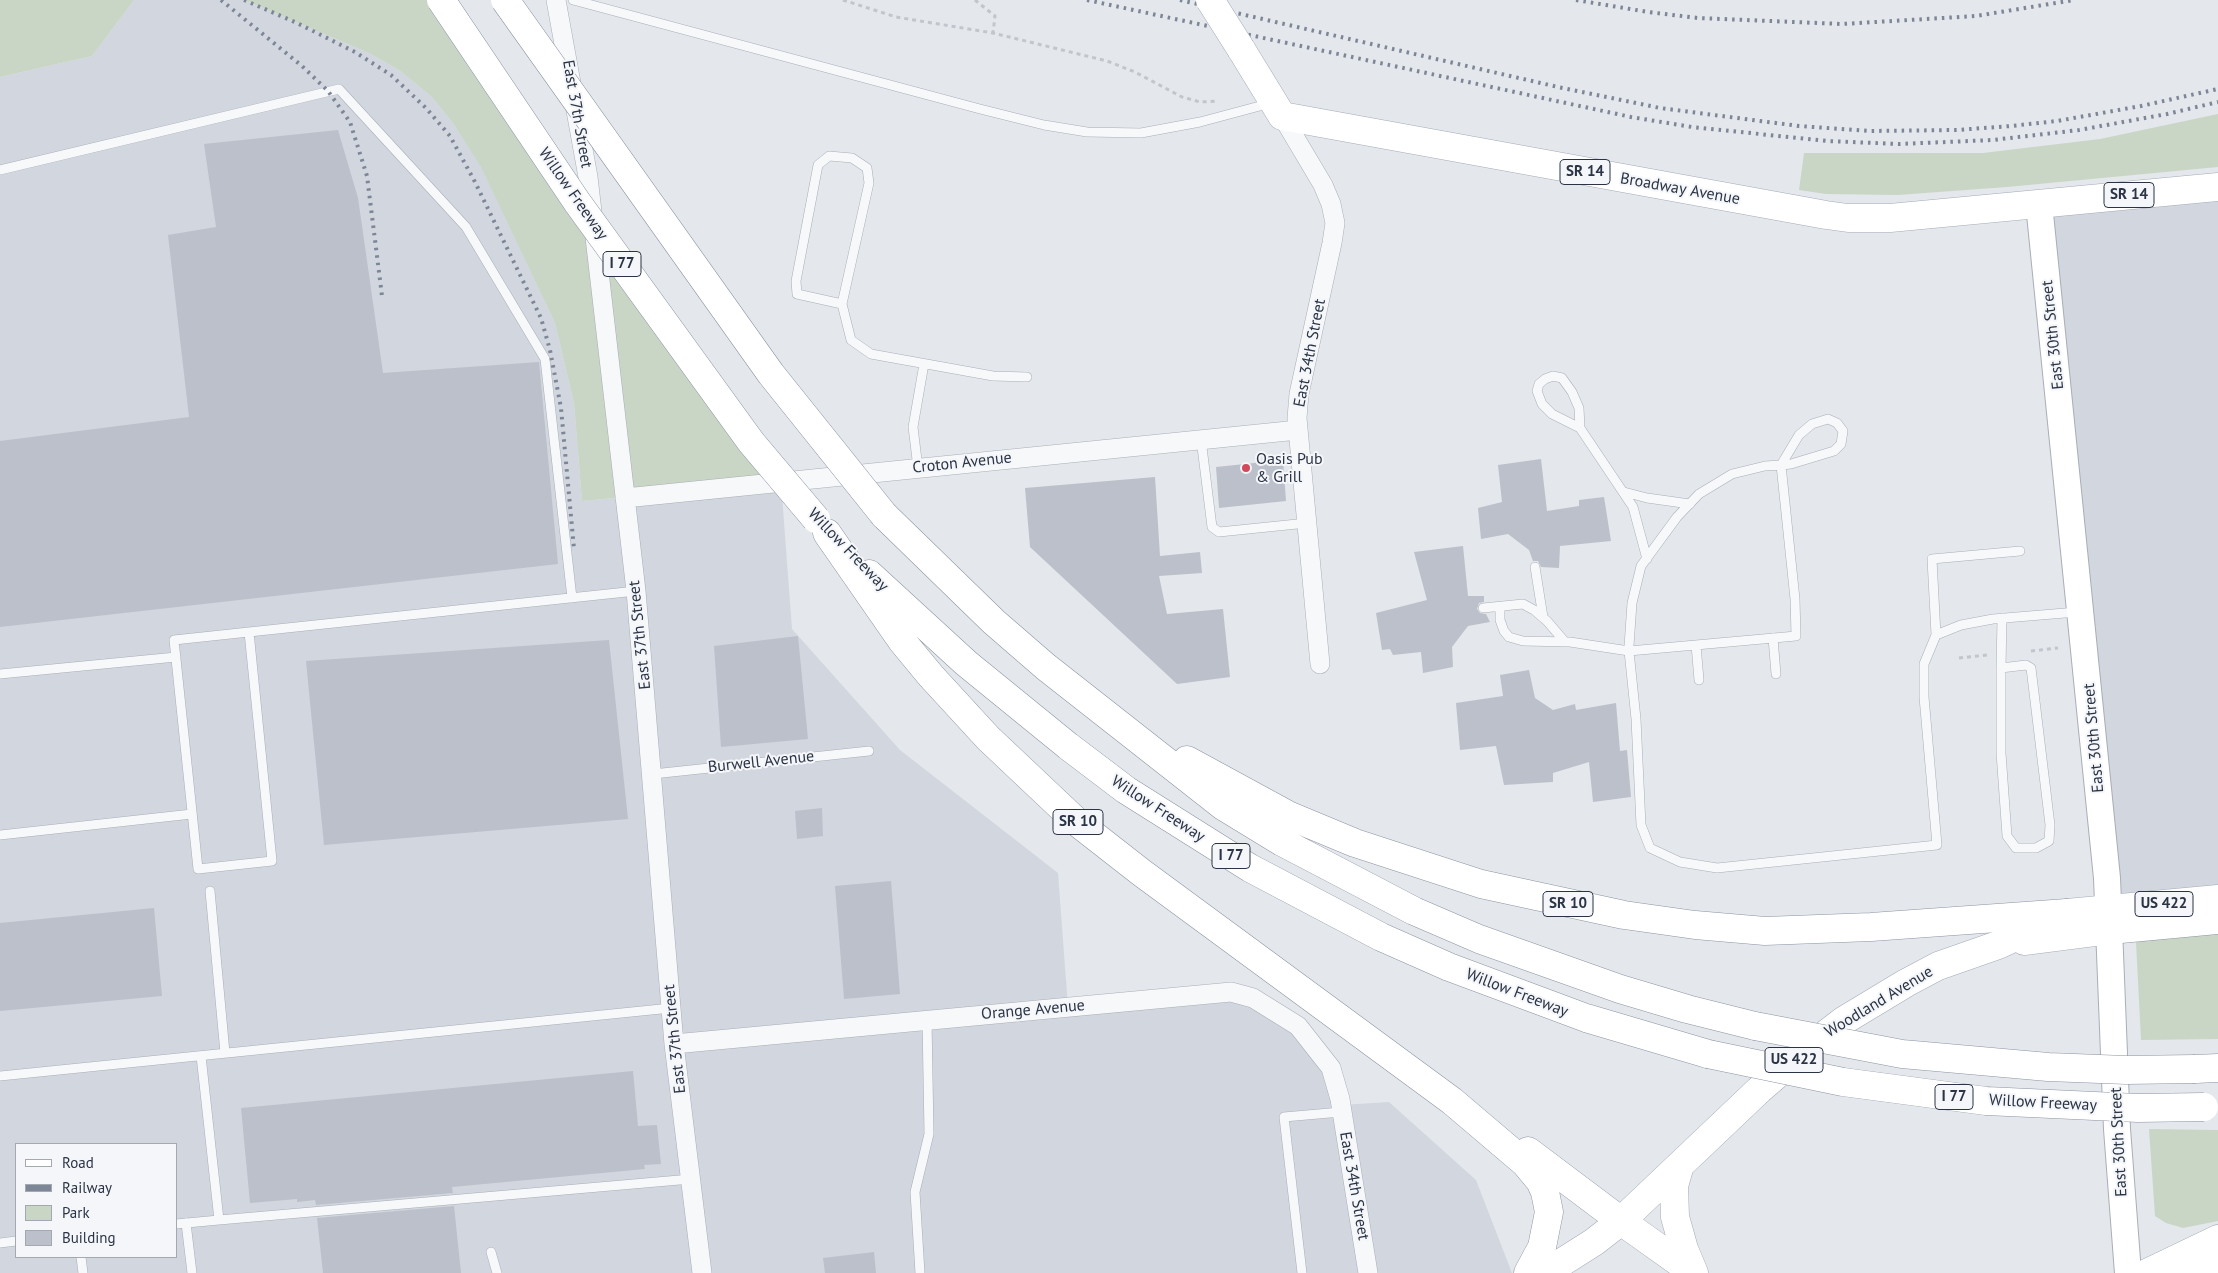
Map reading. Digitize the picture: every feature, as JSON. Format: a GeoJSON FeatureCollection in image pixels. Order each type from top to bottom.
{"type":"FeatureCollection","features":[{"type":"Feature","properties":{"kind":"main road","name":"Willow Freeway"},"geometry":{"type":"LineString","coordinates":[[441,0],[577,202],[752,442],[822,526],[921,623],[1032,718],[1126,790],[1250,868],[1381,937],[1450,967],[1586,1018],[1708,1054],[1843,1082],[1986,1101],[2119,1107],[2211,1106]]}},
{"type":"Feature","properties":{"kind":"main road","name":"I 77"},"geometry":{"type":"LineString","coordinates":[[506,0],[771,374],[884,515],[994,622],[1046,666],[1223,806],[1282,842],[1414,911],[1479,939],[1594,981],[1687,1009],[1755,1026],[1902,1054],[2048,1067],[2126,1070],[2206,1069]]}},
{"type":"Feature","properties":{"kind":"main road"},"geometry":{"type":"LineString","coordinates":[[1210,0],[1278,109]]}},
{"type":"Feature","properties":{"kind":"main road","name":"Broadway Avenue"},"geometry":{"type":"LineString","coordinates":[[1278,109],[1837,217],[1890,218],[2218,187]]}},
{"type":"Feature","properties":{"kind":"main road","name":"East 30th Street"},"geometry":{"type":"LineString","coordinates":[[2039,204],[2082,611],[2110,920],[2117,1129],[2128,1273]]}},
{"type":"Feature","properties":{"kind":"main road","name":"SR 10"},"geometry":{"type":"LineString","coordinates":[[822,526],[902,640],[931,676],[988,738],[1078,823],[1142,873],[1452,1101],[1518,1144],[1694,1273]]}},
{"type":"Feature","properties":{"kind":"main road","name":"SR 10"},"geometry":{"type":"LineString","coordinates":[[1108,715],[1223,781],[1290,816],[1355,844],[1481,884],[1568,904],[1660,921],[1765,931],[1871,927],[2067,912]]}},
{"type":"Feature","properties":{"kind":"main road","name":"US 422"},"geometry":{"type":"LineString","coordinates":[[2110,920],[2218,899]]}},
{"type":"Feature","properties":{"kind":"main road","name":"Woodland Avenue"},"geometry":{"type":"LineString","coordinates":[[1545,1273],[1587,1247],[1621,1220],[1785,1067],[1843,1021],[1938,966],[1998,945],[2067,912],[2110,920]]}},
{"type":"Feature","properties":{"kind":"main road"},"geometry":{"type":"LineString","coordinates":[[1998,945],[2110,920],[2218,920]]}},
{"type":"Feature","properties":{"kind":"main road"},"geometry":{"type":"LineString","coordinates":[[1452,1101],[1525,1163],[1540,1181],[1546,1192],[1548,1212],[1546,1234],[1537,1260],[1528,1273]]}},
{"type":"Feature","properties":{"kind":"main road"},"geometry":{"type":"LineString","coordinates":[[1680,1164],[1674,1186],[1675,1217],[1684,1249],[1694,1273]]}},
{"type":"Feature","properties":{"kind":"main road"},"geometry":{"type":"LineString","coordinates":[[2148,1273],[2218,1239]]}},
{"type":"Feature","properties":{"kind":"main road"},"geometry":{"type":"LineString","coordinates":[[2148,1273],[2218,1266]]}},
{"type":"Feature","properties":{"kind":"street","name":"East 37th Street"},"geometry":{"type":"LineString","coordinates":[[556,0],[588,177],[636,591],[674,1044],[702,1273]]}},
{"type":"Feature","properties":{"kind":"street","name":"East 34th Street"},"geometry":{"type":"LineString","coordinates":[[1278,109],[1323,185],[1331,204],[1334,223],[1332,243],[1299,394],[1298,430],[1320,664]]}},
{"type":"Feature","properties":{"kind":"street","name":"Croton Avenue"},"geometry":{"type":"LineString","coordinates":[[625,498],[1298,430]]}},
{"type":"Feature","properties":{"kind":"street","name":"Orange Avenue"},"geometry":{"type":"LineString","coordinates":[[674,1044],[1231,992],[1252,998],[1298,1026],[1331,1068],[1340,1105]]}},
{"type":"Feature","properties":{"kind":"street","name":"East 34th Street"},"geometry":{"type":"LineString","coordinates":[[1340,1105],[1368,1273]]}},
{"type":"Feature","properties":{"kind":"lane"},"geometry":{"type":"LineString","coordinates":[[573,0],[980,109],[1044,125],[1086,132],[1141,133],[1278,109]]}},
{"type":"Feature","properties":{"kind":"lane"},"geometry":{"type":"LineString","coordinates":[[0,170],[339,89],[466,227],[545,359],[572,598]]}},
{"type":"Feature","properties":{"kind":"lane"},"geometry":{"type":"LineString","coordinates":[[842,304],[796,294],[796,281],[818,164],[829,156],[852,158],[867,168],[869,183],[842,304],[851,340],[871,354],[993,376],[1027,377]]}},
{"type":"Feature","properties":{"kind":"lane"},"geometry":{"type":"LineString","coordinates":[[918,468],[913,427],[924,364]]}},
{"type":"Feature","properties":{"kind":"lane"},"geometry":{"type":"LineString","coordinates":[[1580,428],[1579,408],[1572,392],[1562,378],[1553,376],[1545,379],[1539,384],[1537,392],[1542,404],[1552,414],[1580,428],[1624,492],[1633,508],[1647,559]]}},
{"type":"Feature","properties":{"kind":"lane"},"geometry":{"type":"LineString","coordinates":[[1500,607],[1500,620],[1509,637],[1522,641],[1565,642],[1629,651],[1796,636],[1795,599],[1781,465],[1799,435],[1812,424],[1828,419],[1838,423],[1843,430],[1841,444],[1834,451],[1781,465],[1732,474],[1699,494],[1677,517],[1641,566],[1632,603],[1629,651],[1636,719],[1641,825],[1650,848],[1680,862],[1718,868],[1937,844],[1924,697],[1924,664],[1936,635],[1932,559],[2020,551]]}},
{"type":"Feature","properties":{"kind":"lane"},"geometry":{"type":"LineString","coordinates":[[1201,439],[1212,527],[1219,532],[1307,524]]}},
{"type":"Feature","properties":{"kind":"lane"},"geometry":{"type":"LineString","coordinates":[[1624,492],[1647,498],[1690,504]]}},
{"type":"Feature","properties":{"kind":"lane"},"geometry":{"type":"LineString","coordinates":[[1535,567],[1542,617]]}},
{"type":"Feature","properties":{"kind":"lane"},"geometry":{"type":"LineString","coordinates":[[249,632],[272,861],[198,869],[174,640],[249,632],[572,598],[636,591]]}},
{"type":"Feature","properties":{"kind":"lane"},"geometry":{"type":"LineString","coordinates":[[1483,608],[1523,604],[1542,617],[1565,642]]}},
{"type":"Feature","properties":{"kind":"lane"},"geometry":{"type":"LineString","coordinates":[[1936,635],[1961,625],[2002,618],[2082,611]]}},
{"type":"Feature","properties":{"kind":"lane"},"geometry":{"type":"LineString","coordinates":[[2001,668],[2026,665],[2031,668],[2050,825],[2050,841],[2036,848],[2016,848],[2006,836],[2001,753],[2001,668],[2002,618]]}},
{"type":"Feature","properties":{"kind":"lane"},"geometry":{"type":"LineString","coordinates":[[1773,638],[1776,674]]}},
{"type":"Feature","properties":{"kind":"lane"},"geometry":{"type":"LineString","coordinates":[[1696,645],[1699,680]]}},
{"type":"Feature","properties":{"kind":"lane"},"geometry":{"type":"LineString","coordinates":[[0,674],[176,657]]}},
{"type":"Feature","properties":{"kind":"lane","name":"Burwell Avenue"},"geometry":{"type":"LineString","coordinates":[[652,774],[869,751]]}},
{"type":"Feature","properties":{"kind":"lane"},"geometry":{"type":"LineString","coordinates":[[0,835],[192,814]]}},
{"type":"Feature","properties":{"kind":"lane"},"geometry":{"type":"LineString","coordinates":[[210,891],[225,1053]]}},
{"type":"Feature","properties":{"kind":"lane"},"geometry":{"type":"LineString","coordinates":[[0,1076],[671,1008]]}},
{"type":"Feature","properties":{"kind":"lane"},"geometry":{"type":"LineString","coordinates":[[920,1273],[915,1192],[928,1134],[927,1020]]}},
{"type":"Feature","properties":{"kind":"lane"},"geometry":{"type":"LineString","coordinates":[[201,1056],[219,1220]]}},
{"type":"Feature","properties":{"kind":"lane"},"geometry":{"type":"LineString","coordinates":[[1302,1273],[1284,1117],[1340,1105]]}},
{"type":"Feature","properties":{"kind":"lane"},"geometry":{"type":"LineString","coordinates":[[178,1224],[690,1178]]}},
{"type":"Feature","properties":{"kind":"lane"},"geometry":{"type":"LineString","coordinates":[[186,1223],[192,1273]]}},
{"type":"Feature","properties":{"kind":"lane"},"geometry":{"type":"LineString","coordinates":[[0,1243],[15,1241]]}},
{"type":"Feature","properties":{"kind":"lane"},"geometry":{"type":"LineString","coordinates":[[491,1252],[497,1273]]}},
{"type":"Feature","properties":{"kind":"lane"},"geometry":{"type":"LineString","coordinates":[[81,1258],[83,1273]]}},
{"type":"Feature","properties":{"kind":"path"},"geometry":{"type":"LineString","coordinates":[[843,0],[915,21],[993,34],[1117,64],[1192,100],[1209,102],[1224,100]]}},
{"type":"Feature","properties":{"kind":"path"},"geometry":{"type":"LineString","coordinates":[[975,0],[994,16],[993,34]]}},
{"type":"Feature","properties":{"kind":"shaded area"},"geometry":{"type":"Polygon","coordinates":[[[134,0],[244,0],[369,53],[399,70],[431,96],[453,123],[481,166],[555,323],[574,403],[582,501],[781,482],[792,629],[900,750],[1058,873],[1068,1007],[1231,992],[1298,1026],[1341,1105],[1389,1102],[1476,1180],[1512,1273],[0,1273],[0,77],[92,56],[134,0]]]}},
{"type":"Feature","properties":{"kind":"shaded area"},"geometry":{"type":"Polygon","coordinates":[[[2218,187],[2218,899],[2110,909],[2039,204],[2218,187]]]}},
{"type":"Feature","properties":{"kind":"green space"},"geometry":{"type":"Polygon","coordinates":[[[0,0],[134,0],[92,56],[0,77],[0,0]]]}},
{"type":"Feature","properties":{"kind":"green space"},"geometry":{"type":"Polygon","coordinates":[[[244,0],[441,0],[781,482],[582,501],[574,403],[555,323],[481,167],[453,123],[431,96],[399,70],[369,53],[244,0]]]}},
{"type":"Feature","properties":{"kind":"green space"},"geometry":{"type":"Polygon","coordinates":[[[2218,114],[2218,167],[2007,187],[1898,195],[1826,194],[1799,190],[1804,153],[1983,153],[2100,139],[2218,114]]]}},
{"type":"Feature","properties":{"kind":"green space"},"geometry":{"type":"Polygon","coordinates":[[[2218,926],[2218,1039],[2141,1040],[2136,942],[2142,936],[2218,926]]]}},
{"type":"Feature","properties":{"kind":"green space"},"geometry":{"type":"Polygon","coordinates":[[[2149,1129],[2218,1130],[2218,1221],[2183,1228],[2166,1223],[2155,1216],[2149,1129]]]}},
{"type":"Feature","properties":{"kind":"building"},"geometry":{"type":"Polygon","coordinates":[[[338,130],[358,198],[383,373],[539,362],[558,564],[0,627],[0,441],[189,417],[168,235],[216,227],[204,144],[338,130]]]}},
{"type":"Feature","properties":{"kind":"building"},"geometry":{"type":"Polygon","coordinates":[[[1541,459],[1547,511],[1579,506],[1579,500],[1604,497],[1611,541],[1560,546],[1559,568],[1541,567],[1538,561],[1533,561],[1529,550],[1508,534],[1481,539],[1478,508],[1502,502],[1498,465],[1541,459]]]}},
{"type":"Feature","properties":{"kind":"building"},"geometry":{"type":"Polygon","coordinates":[[[1283,460],[1286,501],[1219,508],[1216,467],[1283,460]]]}},
{"type":"Feature","properties":{"kind":"building"},"geometry":{"type":"Polygon","coordinates":[[[1155,477],[1160,556],[1200,552],[1202,573],[1159,576],[1167,614],[1223,609],[1230,677],[1177,684],[1030,547],[1025,488],[1155,477]]]}},
{"type":"Feature","properties":{"kind":"building"},"geometry":{"type":"Polygon","coordinates":[[[1463,546],[1468,596],[1484,596],[1484,602],[1479,603],[1477,609],[1480,613],[1486,614],[1490,622],[1468,626],[1452,647],[1453,667],[1423,673],[1421,652],[1393,655],[1390,649],[1382,650],[1376,613],[1427,600],[1414,552],[1463,546]]]}},
{"type":"Feature","properties":{"kind":"building"},"geometry":{"type":"Polygon","coordinates":[[[798,636],[808,739],[721,747],[714,646],[798,636]]]}},
{"type":"Feature","properties":{"kind":"building"},"geometry":{"type":"Polygon","coordinates":[[[609,640],[628,819],[324,845],[306,661],[609,640]]]}},
{"type":"Feature","properties":{"kind":"building"},"geometry":{"type":"Polygon","coordinates":[[[1529,670],[1535,698],[1553,710],[1575,704],[1576,710],[1616,703],[1620,751],[1627,750],[1631,797],[1593,802],[1589,762],[1553,773],[1553,782],[1504,785],[1496,746],[1460,750],[1456,703],[1503,696],[1500,675],[1529,670]]]}},
{"type":"Feature","properties":{"kind":"building"},"geometry":{"type":"Polygon","coordinates":[[[822,808],[823,836],[797,839],[795,811],[822,808]]]}},
{"type":"Feature","properties":{"kind":"building"},"geometry":{"type":"Polygon","coordinates":[[[891,881],[900,994],[844,999],[835,886],[891,881]]]}},
{"type":"Feature","properties":{"kind":"building"},"geometry":{"type":"Polygon","coordinates":[[[154,908],[162,996],[0,1011],[0,923],[154,908]]]}},
{"type":"Feature","properties":{"kind":"building"},"geometry":{"type":"Polygon","coordinates":[[[633,1071],[638,1126],[657,1125],[661,1164],[644,1165],[645,1169],[452,1187],[453,1193],[316,1205],[315,1200],[297,1202],[297,1199],[250,1203],[241,1108],[633,1071]]]}},
{"type":"Feature","properties":{"kind":"building"},"geometry":{"type":"Polygon","coordinates":[[[454,1206],[461,1273],[323,1273],[317,1218],[454,1206]]]}},
{"type":"Feature","properties":{"kind":"building"},"geometry":{"type":"Polygon","coordinates":[[[874,1252],[876,1273],[825,1273],[823,1258],[874,1252]]]}},
{"type":"Feature","properties":{"kind":"railway"},"geometry":{"type":"LineString","coordinates":[[221,0],[302,66],[328,91],[350,122],[367,176],[382,296]]}},
{"type":"Feature","properties":{"kind":"railway"},"geometry":{"type":"LineString","coordinates":[[244,0],[297,23],[355,52],[391,75],[426,108],[450,136],[475,182],[541,318],[550,350],[561,408],[574,549]]}},
{"type":"Feature","properties":{"kind":"railway"},"geometry":{"type":"LineString","coordinates":[[1087,0],[1631,117],[1692,127],[1827,141],[1899,144],[1993,140],[2079,130],[2167,114],[2218,102]]}},
{"type":"Feature","properties":{"kind":"railway"},"geometry":{"type":"LineString","coordinates":[[1180,0],[1558,87],[1660,108],[1799,126],[1870,131],[1957,130],[2011,126],[2057,121],[2141,106],[2218,89]]}},
{"type":"Feature","properties":{"kind":"railway"},"geometry":{"type":"LineString","coordinates":[[1576,0],[1698,18],[1842,24],[1976,16],[2074,0]]}},
{"type":"Feature","properties":{"kind":"place","name":"Oasis Pub & Grill"},"geometry":{"type":"Point","coordinates":[1246,468]}}]}
